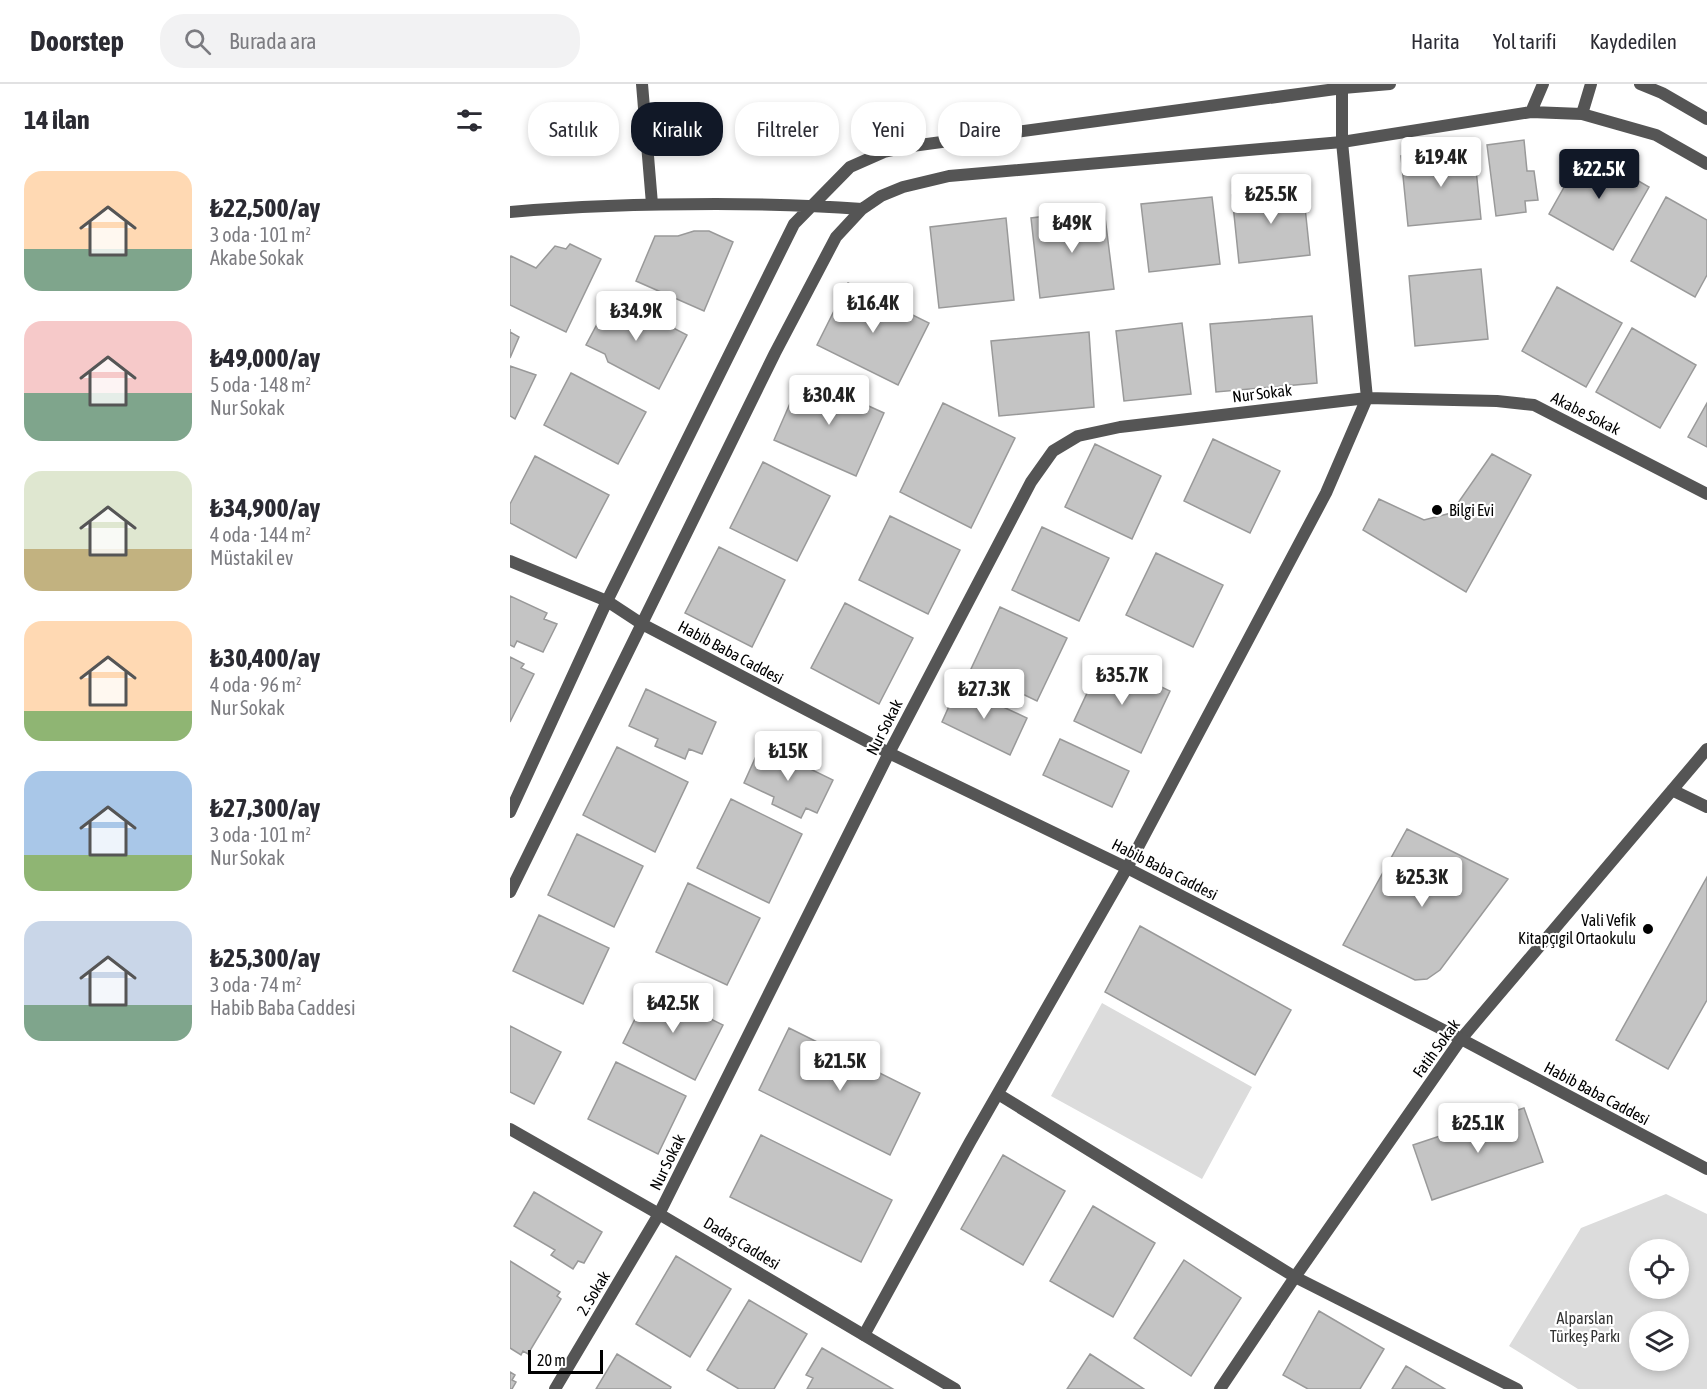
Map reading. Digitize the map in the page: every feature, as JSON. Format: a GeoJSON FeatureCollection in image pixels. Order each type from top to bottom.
{"type":"FeatureCollection","features":[{"type":"Feature","properties":{"kind":"street"},"geometry":{"type":"LineString","coordinates":[[642,84],[652,204]]}},
{"type":"Feature","properties":{"kind":"street"},"geometry":{"type":"LineString","coordinates":[[510,812],[607,601],[794,224],[850,167],[884,152],[912,146],[1343,86],[1390,84]]}},
{"type":"Feature","properties":{"kind":"street"},"geometry":{"type":"LineString","coordinates":[[1531,112],[1543,84]]}},
{"type":"Feature","properties":{"kind":"street"},"geometry":{"type":"LineString","coordinates":[[1582,114],[1591,84]]}},
{"type":"Feature","properties":{"kind":"street"},"geometry":{"type":"LineString","coordinates":[[1640,84],[1662,93],[1707,119]]}},
{"type":"Feature","properties":{"kind":"street"},"geometry":{"type":"LineString","coordinates":[[864,1335],[1127,868],[1326,494],[1367,398],[1342,142],[1343,86]]}},
{"type":"Feature","properties":{"kind":"street"},"geometry":{"type":"LineString","coordinates":[[510,892],[780,342],[836,237],[862,209],[881,196],[903,187],[949,176],[1342,142],[1531,112],[1582,114],[1656,135],[1707,164]]}},
{"type":"Feature","properties":{"kind":"street"},"geometry":{"type":"LineString","coordinates":[[510,212],[579,206],[652,204],[812,205],[862,209]]}},
{"type":"Feature","properties":{"kind":"street","name":"Akabe Sokak"},"geometry":{"type":"LineString","coordinates":[[1367,398],[1497,401],[1534,405],[1707,494]]}},
{"type":"Feature","properties":{"kind":"street","name":"Nur Sokak"},"geometry":{"type":"LineString","coordinates":[[659,1214],[889,753],[1031,482],[1053,451],[1077,436],[1120,427],[1367,398]]}},
{"type":"Feature","properties":{"kind":"street","name":"Habib Baba Caddesi"},"geometry":{"type":"LineString","coordinates":[[510,561],[607,601],[642,624],[889,753],[1127,868],[1461,1039],[1707,1169]]}},
{"type":"Feature","properties":{"kind":"street","name":"Fatih Sokak"},"geometry":{"type":"LineString","coordinates":[[1220,1389],[1461,1039],[1707,749]]}},
{"type":"Feature","properties":{"kind":"street"},"geometry":{"type":"LineString","coordinates":[[1672,789],[1707,807]]}},
{"type":"Feature","properties":{"kind":"street"},"geometry":{"type":"LineString","coordinates":[[998,1094],[1295,1277],[1517,1389]]}},
{"type":"Feature","properties":{"kind":"street","name":"Dadaş Caddesi"},"geometry":{"type":"LineString","coordinates":[[510,1129],[955,1389]]}},
{"type":"Feature","properties":{"kind":"street","name":"2. Sokak"},"geometry":{"type":"LineString","coordinates":[[555,1389],[659,1214]]}},
{"type":"Feature","properties":{"kind":"green space"},"geometry":{"type":"Polygon","coordinates":[[[1102,1003],[1252,1087],[1202,1179],[1051,1096],[1102,1003]]]}},
{"type":"Feature","properties":{"kind":"green space","name":"Alparslan Türkeş Parkı"},"geometry":{"type":"Polygon","coordinates":[[[1666,1194],[1707,1214],[1707,1389],[1578,1389],[1509,1346],[1581,1228],[1666,1194]]]}},
{"type":"Feature","properties":{"kind":"building"},"geometry":{"type":"Polygon","coordinates":[[[1524,140],[1527,171],[1534,171],[1538,200],[1525,201],[1526,212],[1496,216],[1487,145],[1524,140]]]}},
{"type":"Feature","properties":{"kind":"building"},"geometry":{"type":"Polygon","coordinates":[[[1474,149],[1481,219],[1408,226],[1401,156],[1474,149]]]}},
{"type":"Feature","properties":{"kind":"building"},"geometry":{"type":"Polygon","coordinates":[[[1585,150],[1649,187],[1613,250],[1549,214],[1585,150]]]}},
{"type":"Feature","properties":{"kind":"building"},"geometry":{"type":"Polygon","coordinates":[[[1303,188],[1310,255],[1239,263],[1232,195],[1303,188]]]}},
{"type":"Feature","properties":{"kind":"building"},"geometry":{"type":"Polygon","coordinates":[[[1212,197],[1220,264],[1149,272],[1141,204],[1212,197]]]}},
{"type":"Feature","properties":{"kind":"building"},"geometry":{"type":"Polygon","coordinates":[[[1666,197],[1707,220],[1707,275],[1695,297],[1631,261],[1666,197]]]}},
{"type":"Feature","properties":{"kind":"building"},"geometry":{"type":"Polygon","coordinates":[[[1104,209],[1114,289],[1040,298],[1031,218],[1104,209]]]}},
{"type":"Feature","properties":{"kind":"building"},"geometry":{"type":"Polygon","coordinates":[[[1006,218],[1014,300],[939,308],[930,227],[1006,218]]]}},
{"type":"Feature","properties":{"kind":"building"},"geometry":{"type":"Polygon","coordinates":[[[694,231],[709,231],[733,242],[704,311],[636,281],[655,236],[678,236],[694,231]]]}},
{"type":"Feature","properties":{"kind":"building"},"geometry":{"type":"Polygon","coordinates":[[[570,244],[601,259],[566,332],[510,305],[510,258],[511,256],[536,268],[555,246],[566,249],[570,244]]]}},
{"type":"Feature","properties":{"kind":"building"},"geometry":{"type":"Polygon","coordinates":[[[1481,269],[1488,339],[1415,346],[1409,276],[1481,269]]]}},
{"type":"Feature","properties":{"kind":"building"},"geometry":{"type":"Polygon","coordinates":[[[848,283],[929,323],[898,385],[817,345],[848,283]]]}},
{"type":"Feature","properties":{"kind":"building"},"geometry":{"type":"Polygon","coordinates":[[[1557,287],[1622,323],[1586,387],[1522,351],[1557,287]]]}},
{"type":"Feature","properties":{"kind":"building"},"geometry":{"type":"Polygon","coordinates":[[[612,296],[687,335],[659,389],[608,362],[605,354],[586,345],[612,296]]]}},
{"type":"Feature","properties":{"kind":"building"},"geometry":{"type":"Polygon","coordinates":[[[1312,316],[1317,383],[1216,392],[1210,324],[1312,316]]]}},
{"type":"Feature","properties":{"kind":"building"},"geometry":{"type":"Polygon","coordinates":[[[1182,323],[1191,394],[1124,401],[1116,331],[1182,323]]]}},
{"type":"Feature","properties":{"kind":"building"},"geometry":{"type":"Polygon","coordinates":[[[1632,328],[1696,365],[1660,428],[1596,392],[1632,328]]]}},
{"type":"Feature","properties":{"kind":"building"},"geometry":{"type":"Polygon","coordinates":[[[510,332],[519,337],[510,358],[510,332]]]}},
{"type":"Feature","properties":{"kind":"building"},"geometry":{"type":"Polygon","coordinates":[[[1089,332],[1094,407],[999,416],[991,341],[1089,332]]]}},
{"type":"Feature","properties":{"kind":"building"},"geometry":{"type":"Polygon","coordinates":[[[510,366],[536,375],[515,419],[510,416],[510,366]]]}},
{"type":"Feature","properties":{"kind":"building"},"geometry":{"type":"Polygon","coordinates":[[[571,373],[646,412],[618,464],[544,425],[571,373]]]}},
{"type":"Feature","properties":{"kind":"building"},"geometry":{"type":"Polygon","coordinates":[[[802,376],[884,413],[856,476],[774,440],[802,376]]]}},
{"type":"Feature","properties":{"kind":"building"},"geometry":{"type":"Polygon","coordinates":[[[943,403],[1015,438],[971,528],[900,492],[943,403]]]}},
{"type":"Feature","properties":{"kind":"building"},"geometry":{"type":"Polygon","coordinates":[[[1707,403],[1707,447],[1688,437],[1707,403]]]}},
{"type":"Feature","properties":{"kind":"building"},"geometry":{"type":"Polygon","coordinates":[[[1213,439],[1280,471],[1250,533],[1184,501],[1213,439]]]}},
{"type":"Feature","properties":{"kind":"building"},"geometry":{"type":"Polygon","coordinates":[[[1095,444],[1161,476],[1132,539],[1065,507],[1095,444]]]}},
{"type":"Feature","properties":{"kind":"building"},"geometry":{"type":"Polygon","coordinates":[[[1492,454],[1531,475],[1466,592],[1363,530],[1379,499],[1424,520],[1451,513],[1492,454]]]}},
{"type":"Feature","properties":{"kind":"building"},"geometry":{"type":"Polygon","coordinates":[[[535,456],[609,495],[576,558],[510,523],[510,504],[535,456]]]}},
{"type":"Feature","properties":{"kind":"building"},"geometry":{"type":"Polygon","coordinates":[[[763,462],[830,496],[797,561],[730,528],[763,462]]]}},
{"type":"Feature","properties":{"kind":"building"},"geometry":{"type":"Polygon","coordinates":[[[890,516],[960,550],[928,614],[859,580],[890,516]]]}},
{"type":"Feature","properties":{"kind":"building"},"geometry":{"type":"Polygon","coordinates":[[[1042,527],[1109,558],[1079,621],[1012,590],[1042,527]]]}},
{"type":"Feature","properties":{"kind":"building"},"geometry":{"type":"Polygon","coordinates":[[[719,547],[785,580],[752,647],[685,613],[719,547]]]}},
{"type":"Feature","properties":{"kind":"building"},"geometry":{"type":"Polygon","coordinates":[[[1156,553],[1223,585],[1193,647],[1126,615],[1156,553]]]}},
{"type":"Feature","properties":{"kind":"building"},"geometry":{"type":"Polygon","coordinates":[[[510,596],[547,613],[544,619],[557,624],[543,652],[517,641],[514,647],[510,645],[510,596]]]}},
{"type":"Feature","properties":{"kind":"building"},"geometry":{"type":"Polygon","coordinates":[[[845,603],[913,638],[879,704],[811,668],[845,603]]]}},
{"type":"Feature","properties":{"kind":"building"},"geometry":{"type":"Polygon","coordinates":[[[1000,607],[1067,638],[1037,701],[971,669],[1000,607]]]}},
{"type":"Feature","properties":{"kind":"building"},"geometry":{"type":"Polygon","coordinates":[[[510,657],[524,664],[521,668],[534,674],[510,722],[510,657]]]}},
{"type":"Feature","properties":{"kind":"building"},"geometry":{"type":"Polygon","coordinates":[[[1103,659],[1170,691],[1141,753],[1074,721],[1103,659]]]}},
{"type":"Feature","properties":{"kind":"building"},"geometry":{"type":"Polygon","coordinates":[[[958,686],[1027,718],[1010,755],[942,722],[958,686]]]}},
{"type":"Feature","properties":{"kind":"building"},"geometry":{"type":"Polygon","coordinates":[[[646,689],[716,722],[702,754],[689,749],[685,759],[655,746],[658,739],[629,726],[646,689]]]}},
{"type":"Feature","properties":{"kind":"building"},"geometry":{"type":"Polygon","coordinates":[[[1060,739],[1129,771],[1112,807],[1043,775],[1060,739]]]}},
{"type":"Feature","properties":{"kind":"building"},"geometry":{"type":"Polygon","coordinates":[[[761,745],[833,780],[817,813],[806,808],[801,818],[772,804],[774,797],[744,783],[761,745]]]}},
{"type":"Feature","properties":{"kind":"building"},"geometry":{"type":"Polygon","coordinates":[[[617,747],[688,782],[655,852],[583,815],[617,747]]]}},
{"type":"Feature","properties":{"kind":"building"},"geometry":{"type":"Polygon","coordinates":[[[731,799],[802,834],[769,903],[697,868],[731,799]]]}},
{"type":"Feature","properties":{"kind":"building"},"geometry":{"type":"Polygon","coordinates":[[[1407,829],[1508,879],[1440,970],[1427,979],[1415,980],[1343,945],[1407,829]]]}},
{"type":"Feature","properties":{"kind":"building"},"geometry":{"type":"Polygon","coordinates":[[[577,834],[643,866],[614,927],[548,895],[577,834]]]}},
{"type":"Feature","properties":{"kind":"building"},"geometry":{"type":"Polygon","coordinates":[[[1707,877],[1707,1000],[1668,1069],[1616,1040],[1707,877]]]}},
{"type":"Feature","properties":{"kind":"building"},"geometry":{"type":"Polygon","coordinates":[[[688,883],[760,918],[727,985],[656,952],[688,883]]]}},
{"type":"Feature","properties":{"kind":"building"},"geometry":{"type":"Polygon","coordinates":[[[539,915],[609,948],[583,1004],[513,971],[539,915]]]}},
{"type":"Feature","properties":{"kind":"building"},"geometry":{"type":"Polygon","coordinates":[[[1140,926],[1291,1010],[1255,1075],[1105,992],[1140,926]]]}},
{"type":"Feature","properties":{"kind":"building"},"geometry":{"type":"Polygon","coordinates":[[[650,989],[723,1025],[695,1080],[623,1043],[650,989]]]}},
{"type":"Feature","properties":{"kind":"building"},"geometry":{"type":"Polygon","coordinates":[[[510,1026],[561,1052],[534,1104],[510,1092],[510,1026]]]}},
{"type":"Feature","properties":{"kind":"building"},"geometry":{"type":"Polygon","coordinates":[[[789,1028],[920,1093],[890,1155],[759,1090],[789,1028]]]}},
{"type":"Feature","properties":{"kind":"building"},"geometry":{"type":"Polygon","coordinates":[[[616,1062],[686,1096],[658,1154],[588,1119],[616,1062]]]}},
{"type":"Feature","properties":{"kind":"building"},"geometry":{"type":"Polygon","coordinates":[[[1524,1108],[1543,1162],[1432,1200],[1413,1145],[1524,1108]]]}},
{"type":"Feature","properties":{"kind":"building"},"geometry":{"type":"Polygon","coordinates":[[[761,1135],[892,1200],[861,1262],[730,1197],[761,1135]]]}},
{"type":"Feature","properties":{"kind":"building"},"geometry":{"type":"Polygon","coordinates":[[[1003,1155],[1065,1191],[1023,1265],[961,1229],[1003,1155]]]}},
{"type":"Feature","properties":{"kind":"building"},"geometry":{"type":"Polygon","coordinates":[[[534,1192],[602,1232],[584,1263],[578,1261],[573,1269],[551,1255],[555,1250],[514,1226],[534,1192]]]}},
{"type":"Feature","properties":{"kind":"building"},"geometry":{"type":"Polygon","coordinates":[[[1093,1206],[1155,1243],[1113,1317],[1050,1281],[1093,1206]]]}},
{"type":"Feature","properties":{"kind":"building"},"geometry":{"type":"Polygon","coordinates":[[[676,1256],[731,1289],[690,1357],[636,1324],[676,1256]]]}},
{"type":"Feature","properties":{"kind":"building"},"geometry":{"type":"Polygon","coordinates":[[[1184,1260],[1241,1298],[1191,1376],[1134,1338],[1184,1260]]]}},
{"type":"Feature","properties":{"kind":"building"},"geometry":{"type":"Polygon","coordinates":[[[510,1261],[560,1292],[557,1296],[561,1299],[528,1354],[523,1351],[521,1355],[510,1348],[510,1261]]]}},
{"type":"Feature","properties":{"kind":"building"},"geometry":{"type":"Polygon","coordinates":[[[749,1300],[807,1334],[774,1389],[739,1389],[707,1370],[749,1300]]]}},
{"type":"Feature","properties":{"kind":"building"},"geometry":{"type":"Polygon","coordinates":[[[1319,1311],[1384,1349],[1360,1389],[1308,1389],[1283,1375],[1319,1311]]]}},
{"type":"Feature","properties":{"kind":"building"},"geometry":{"type":"Polygon","coordinates":[[[822,1348],[893,1389],[807,1389],[813,1378],[806,1375],[822,1348]]]}},
{"type":"Feature","properties":{"kind":"building"},"geometry":{"type":"Polygon","coordinates":[[[617,1354],[671,1387],[670,1389],[596,1389],[617,1354]]]}},
{"type":"Feature","properties":{"kind":"building"},"geometry":{"type":"Polygon","coordinates":[[[1090,1354],[1144,1389],[1067,1389],[1090,1354]]]}},
{"type":"Feature","properties":{"kind":"building"},"geometry":{"type":"Polygon","coordinates":[[[1406,1366],[1445,1389],[1392,1389],[1406,1366]]]}},
{"type":"Feature","properties":{"kind":"building"},"geometry":{"type":"Polygon","coordinates":[[[510,1372],[515,1375],[512,1380],[516,1382],[512,1389],[510,1389],[510,1372]]]}},
{"type":"Feature","properties":{"kind":"place","name":"Bilgi Evi"},"geometry":{"type":"Point","coordinates":[1437,510]}},
{"type":"Feature","properties":{"kind":"place","name":"Vali Vefik Kitapçıgil Ortaokulu"},"geometry":{"type":"Point","coordinates":[1648,929]}}]}
